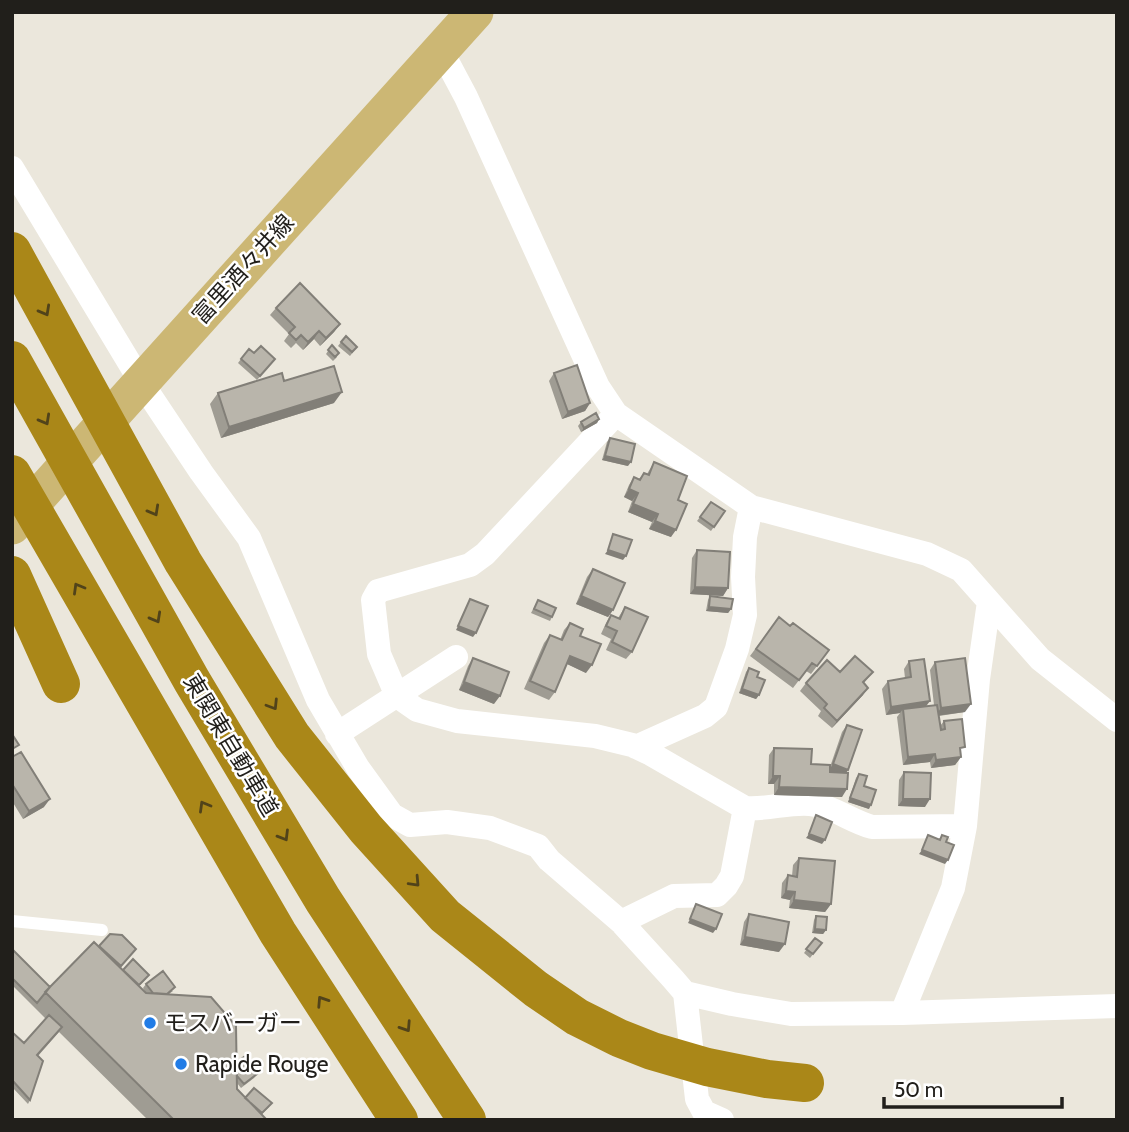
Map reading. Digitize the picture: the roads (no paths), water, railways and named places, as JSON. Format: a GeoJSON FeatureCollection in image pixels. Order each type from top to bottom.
{"type":"FeatureCollection","features":[{"type":"Feature","properties":{"kind":"highway"},"geometry":{"type":"LineString","coordinates":[[12,251],[183,562],[292,736],[366,829],[445,916],[536,989],[578,1017],[619,1038],[652,1052],[707,1067],[767,1079],[805,1083]]}},
{"type":"Feature","properties":{"kind":"highway","name":"東関東自動車道"},"geometry":{"type":"LineString","coordinates":[[12,360],[185,669],[323,900],[467,1120]]}},
{"type":"Feature","properties":{"kind":"highway"},"geometry":{"type":"LineString","coordinates":[[12,474],[278,933],[399,1120]]}},
{"type":"Feature","properties":{"kind":"highway"},"geometry":{"type":"LineString","coordinates":[[12,575],[61,684]]}},
{"type":"Feature","properties":{"kind":"main road","name":"富里酒々井線"},"geometry":{"type":"LineString","coordinates":[[12,526],[475,12]]}},
{"type":"Feature","properties":{"kind":"street"},"geometry":{"type":"LineString","coordinates":[[441,50],[466,97],[598,387],[616,415],[751,507],[927,554],[961,570],[1040,659],[1117,720]]}},
{"type":"Feature","properties":{"kind":"street"},"geometry":{"type":"LineString","coordinates":[[12,168],[135,390],[201,472],[249,538],[318,700],[358,768],[393,815],[410,825],[447,821],[490,828],[538,846],[550,860],[621,922],[685,993],[697,1100],[704,1112],[722,1120]]}},
{"type":"Feature","properties":{"kind":"street"},"geometry":{"type":"LineString","coordinates":[[616,415],[485,554],[470,565],[378,590],[373,600],[379,654],[397,696],[417,709],[457,721],[595,736],[636,747],[745,808],[810,804],[831,808],[872,827],[965,826]]}},
{"type":"Feature","properties":{"kind":"street"},"geometry":{"type":"LineString","coordinates":[[636,747],[705,716],[716,707],[737,649],[745,615],[745,537],[751,507]]}},
{"type":"Feature","properties":{"kind":"street"},"geometry":{"type":"LineString","coordinates":[[902,1013],[953,888],[965,826],[978,679],[989,602]]}},
{"type":"Feature","properties":{"kind":"street"},"geometry":{"type":"LineString","coordinates":[[337,734],[456,657]]}},
{"type":"Feature","properties":{"kind":"street"},"geometry":{"type":"LineString","coordinates":[[621,922],[674,896],[717,895],[732,876],[745,808]]}},
{"type":"Feature","properties":{"kind":"street"},"geometry":{"type":"LineString","coordinates":[[685,993],[791,1014],[1117,1006]]}},
{"type":"Feature","properties":{"kind":"lane"},"geometry":{"type":"LineString","coordinates":[[12,921],[102,930]]}},
{"type":"Feature","properties":{"kind":"place","name":"モスバーガー"},"geometry":{"type":"Point","coordinates":[150,1023]}},
{"type":"Feature","properties":{"kind":"place","name":"Rapide Rouge"},"geometry":{"type":"Point","coordinates":[181,1064]}}]}
